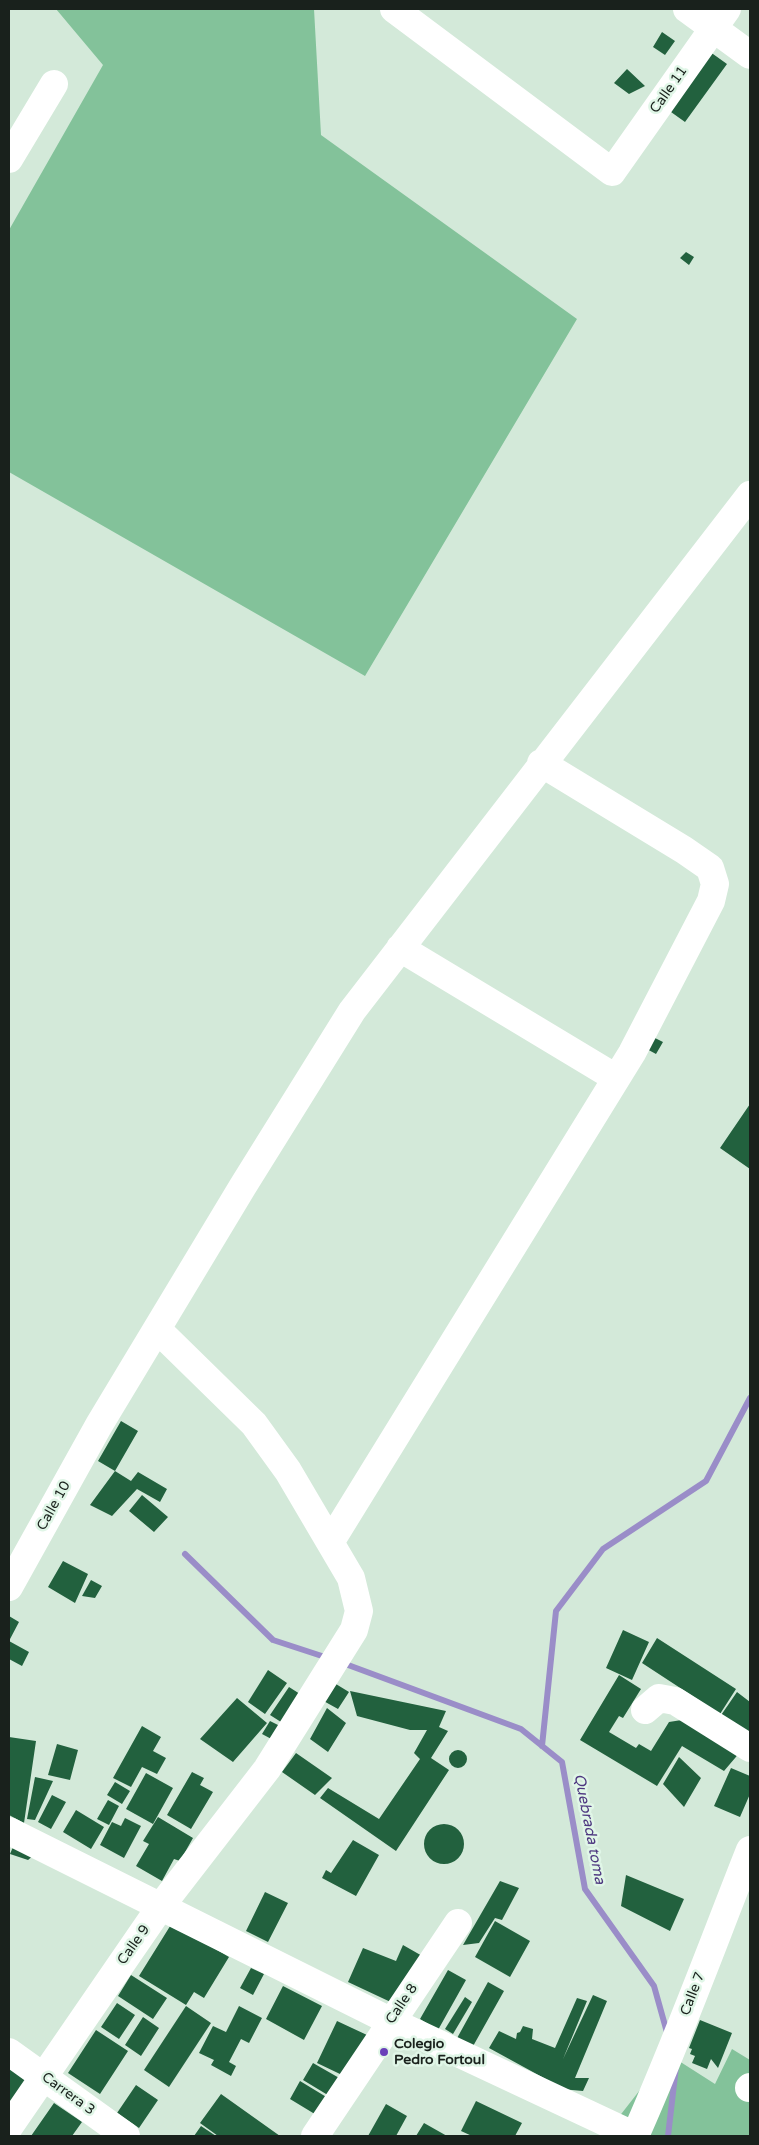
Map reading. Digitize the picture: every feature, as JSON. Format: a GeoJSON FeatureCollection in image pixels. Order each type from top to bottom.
{"type":"FeatureCollection","features":[{"type":"Feature","properties":{"kind":"street","name":"Calle 11"},"geometry":{"type":"LineString","coordinates":[[394,9],[612,172],[720,18]]}},
{"type":"Feature","properties":{"kind":"street"},"geometry":{"type":"LineString","coordinates":[[686,9],[720,18],[750,55]]}},
{"type":"Feature","properties":{"kind":"street"},"geometry":{"type":"LineString","coordinates":[[9,159],[54,84]]}},
{"type":"Feature","properties":{"kind":"street","name":"Calle 10"},"geometry":{"type":"LineString","coordinates":[[9,1587],[99,1425],[158,1330],[243,1186],[352,1012],[542,762],[750,495]]}},
{"type":"Feature","properties":{"kind":"street"},"geometry":{"type":"LineString","coordinates":[[331,1541],[636,1045],[711,901],[715,884],[710,868],[697,858],[542,762]]}},
{"type":"Feature","properties":{"kind":"street"},"geometry":{"type":"LineString","coordinates":[[400,948],[616,1078]]}},
{"type":"Feature","properties":{"kind":"street","name":"Calle 9"},"geometry":{"type":"LineString","coordinates":[[9,2127],[161,1906],[267,1769],[354,1630],[359,1611],[351,1578],[331,1541],[288,1471],[254,1424],[158,1330]]}},
{"type":"Feature","properties":{"kind":"street"},"geometry":{"type":"LineString","coordinates":[[645,1710],[659,1698],[675,1701],[750,1748]]}},
{"type":"Feature","properties":{"kind":"street"},"geometry":{"type":"LineString","coordinates":[[9,1830],[390,2021],[635,2136]]}},
{"type":"Feature","properties":{"kind":"street","name":"Calle 7"},"geometry":{"type":"LineString","coordinates":[[635,2136],[670,2057],[750,1850]]}},
{"type":"Feature","properties":{"kind":"street","name":"Calle 8"},"geometry":{"type":"LineString","coordinates":[[315,2136],[390,2021],[458,1923]]}},
{"type":"Feature","properties":{"kind":"street","name":"Carrera 3"},"geometry":{"type":"LineString","coordinates":[[9,2052],[126,2136]]}},
{"type":"Feature","properties":{"kind":"green space"},"geometry":{"type":"Polygon","coordinates":[[[56,9],[314,9],[321,135],[577,319],[365,676],[9,472],[9,230],[103,65],[56,9]]]}},
{"type":"Feature","properties":{"kind":"green space"},"geometry":{"type":"Polygon","coordinates":[[[732,2049],[750,2060],[750,2136],[604,2136],[668,2054],[715,2084],[732,2049]]]}},
{"type":"Feature","properties":{"kind":"building"},"geometry":{"type":"Polygon","coordinates":[[[662,32],[675,41],[665,55],[653,47],[662,32]]]}},
{"type":"Feature","properties":{"kind":"building"},"geometry":{"type":"Polygon","coordinates":[[[706,49],[727,64],[685,122],[664,107],[706,49]]]}},
{"type":"Feature","properties":{"kind":"building"},"geometry":{"type":"Polygon","coordinates":[[[627,69],[645,86],[629,94],[614,83],[627,69]]]}},
{"type":"Feature","properties":{"kind":"building"},"geometry":{"type":"Polygon","coordinates":[[[686,252],[694,257],[689,265],[680,258],[686,252]]]}},
{"type":"Feature","properties":{"kind":"building"},"geometry":{"type":"Polygon","coordinates":[[[649,1035],[663,1042],[656,1054],[643,1047],[649,1035]]]}},
{"type":"Feature","properties":{"kind":"building"},"geometry":{"type":"Polygon","coordinates":[[[750,1104],[750,1169],[720,1148],[750,1104]]]}},
{"type":"Feature","properties":{"kind":"building"},"geometry":{"type":"Polygon","coordinates":[[[121,1421],[138,1431],[115,1471],[98,1461],[121,1421]]]}},
{"type":"Feature","properties":{"kind":"building"},"geometry":{"type":"Polygon","coordinates":[[[115,1471],[131,1481],[138,1472],[167,1489],[160,1502],[137,1489],[112,1516],[90,1505],[115,1471]]]}},
{"type":"Feature","properties":{"kind":"building"},"geometry":{"type":"Polygon","coordinates":[[[142,1495],[168,1517],[154,1532],[129,1511],[142,1495]]]}},
{"type":"Feature","properties":{"kind":"building"},"geometry":{"type":"Polygon","coordinates":[[[63,1561],[88,1574],[75,1603],[48,1587],[63,1561]]]}},
{"type":"Feature","properties":{"kind":"building"},"geometry":{"type":"Polygon","coordinates":[[[91,1580],[102,1586],[95,1598],[82,1596],[91,1580]]]}},
{"type":"Feature","properties":{"kind":"building"},"geometry":{"type":"Polygon","coordinates":[[[9,1616],[19,1622],[9,1641],[9,1616]]]}},
{"type":"Feature","properties":{"kind":"building"},"geometry":{"type":"Polygon","coordinates":[[[623,1630],[649,1642],[632,1680],[606,1668],[623,1630]]]}},
{"type":"Feature","properties":{"kind":"building"},"geometry":{"type":"Polygon","coordinates":[[[657,1638],[736,1689],[720,1714],[642,1663],[657,1638]]]}},
{"type":"Feature","properties":{"kind":"building"},"geometry":{"type":"Polygon","coordinates":[[[9,1641],[29,1652],[22,1666],[9,1659],[9,1641]]]}},
{"type":"Feature","properties":{"kind":"building"},"geometry":{"type":"Polygon","coordinates":[[[268,1670],[287,1683],[265,1714],[248,1702],[268,1670]]]}},
{"type":"Feature","properties":{"kind":"building"},"geometry":{"type":"Polygon","coordinates":[[[619,1675],[641,1689],[623,1718],[619,1716],[609,1732],[636,1748],[639,1744],[651,1751],[669,1722],[688,1719],[741,1751],[724,1771],[682,1746],[657,1786],[580,1740],[619,1675]]]}},
{"type":"Feature","properties":{"kind":"building"},"geometry":{"type":"Polygon","coordinates":[[[331,1681],[349,1692],[338,1709],[320,1699],[331,1681]]]}},
{"type":"Feature","properties":{"kind":"building"},"geometry":{"type":"Polygon","coordinates":[[[289,1687],[300,1694],[281,1722],[270,1715],[289,1687]]]}},
{"type":"Feature","properties":{"kind":"building"},"geometry":{"type":"Polygon","coordinates":[[[350,1691],[446,1711],[439,1727],[448,1731],[431,1758],[449,1770],[396,1851],[320,1798],[328,1788],[379,1819],[420,1759],[414,1753],[427,1730],[410,1730],[357,1716],[350,1691]]]}},
{"type":"Feature","properties":{"kind":"building"},"geometry":{"type":"Polygon","coordinates":[[[737,1692],[750,1702],[750,1740],[717,1721],[737,1692]]]}},
{"type":"Feature","properties":{"kind":"building"},"geometry":{"type":"Polygon","coordinates":[[[237,1698],[267,1723],[233,1762],[200,1739],[237,1698]]]}},
{"type":"Feature","properties":{"kind":"building"},"geometry":{"type":"Polygon","coordinates":[[[327,1708],[346,1723],[328,1752],[310,1739],[327,1708]]]}},
{"type":"Feature","properties":{"kind":"building"},"geometry":{"type":"Polygon","coordinates":[[[270,1721],[286,1729],[277,1742],[262,1734],[270,1721]]]}},
{"type":"Feature","properties":{"kind":"building"},"geometry":{"type":"Polygon","coordinates":[[[142,1726],[161,1737],[153,1751],[166,1758],[157,1774],[142,1767],[131,1787],[113,1778],[142,1726]]]}},
{"type":"Feature","properties":{"kind":"building"},"geometry":{"type":"Polygon","coordinates":[[[9,1737],[36,1741],[24,1823],[9,1815],[9,1737]]]}},
{"type":"Feature","properties":{"kind":"building"},"geometry":{"type":"Polygon","coordinates":[[[57,1744],[78,1750],[70,1780],[48,1775],[57,1744]]]}},
{"type":"Feature","properties":{"kind":"building"},"geometry":{"type":"Polygon","coordinates":[[[458,1750],[464,1753],[467,1759],[464,1765],[458,1768],[452,1765],[449,1759],[452,1753],[458,1750]]]}},
{"type":"Feature","properties":{"kind":"building"},"geometry":{"type":"Polygon","coordinates":[[[296,1753],[332,1778],[315,1795],[282,1772],[296,1753]]]}},
{"type":"Feature","properties":{"kind":"building"},"geometry":{"type":"Polygon","coordinates":[[[679,1757],[701,1778],[684,1807],[663,1784],[679,1757]]]}},
{"type":"Feature","properties":{"kind":"building"},"geometry":{"type":"Polygon","coordinates":[[[731,1768],[750,1776],[750,1794],[740,1817],[714,1806],[731,1768]]]}},
{"type":"Feature","properties":{"kind":"building"},"geometry":{"type":"Polygon","coordinates":[[[192,1772],[204,1778],[200,1785],[213,1792],[191,1829],[167,1815],[192,1772]]]}},
{"type":"Feature","properties":{"kind":"building"},"geometry":{"type":"Polygon","coordinates":[[[146,1773],[173,1788],[153,1824],[126,1809],[146,1773]]]}},
{"type":"Feature","properties":{"kind":"building"},"geometry":{"type":"Polygon","coordinates":[[[35,1777],[53,1781],[35,1820],[27,1819],[35,1777]]]}},
{"type":"Feature","properties":{"kind":"building"},"geometry":{"type":"Polygon","coordinates":[[[115,1782],[130,1791],[122,1804],[107,1795],[115,1782]]]}},
{"type":"Feature","properties":{"kind":"building"},"geometry":{"type":"Polygon","coordinates":[[[52,1795],[66,1802],[51,1829],[38,1822],[52,1795]]]}},
{"type":"Feature","properties":{"kind":"building"},"geometry":{"type":"Polygon","coordinates":[[[108,1800],[119,1806],[109,1825],[97,1819],[108,1800]]]}},
{"type":"Feature","properties":{"kind":"building"},"geometry":{"type":"Polygon","coordinates":[[[76,1810],[104,1827],[91,1849],[63,1832],[76,1810]]]}},
{"type":"Feature","properties":{"kind":"building"},"geometry":{"type":"Polygon","coordinates":[[[158,1817],[193,1838],[180,1861],[174,1859],[162,1881],[136,1866],[149,1844],[143,1841],[158,1817]]]}},
{"type":"Feature","properties":{"kind":"building"},"geometry":{"type":"Polygon","coordinates":[[[125,1818],[141,1826],[124,1858],[100,1845],[112,1822],[121,1826],[125,1818]]]}},
{"type":"Feature","properties":{"kind":"building"},"geometry":{"type":"Polygon","coordinates":[[[448,1824],[455,1827],[461,1833],[464,1844],[463,1852],[455,1861],[448,1864],[440,1864],[433,1861],[425,1852],[424,1840],[427,1833],[436,1825],[448,1824]]]}},
{"type":"Feature","properties":{"kind":"building"},"geometry":{"type":"Polygon","coordinates":[[[353,1840],[379,1855],[356,1896],[322,1878],[326,1870],[331,1873],[353,1840]]]}},
{"type":"Feature","properties":{"kind":"building"},"geometry":{"type":"Polygon","coordinates":[[[13,1847],[34,1855],[28,1860],[10,1854],[13,1847]]]}},
{"type":"Feature","properties":{"kind":"building"},"geometry":{"type":"Polygon","coordinates":[[[626,1875],[684,1899],[670,1931],[621,1906],[626,1875]]]}},
{"type":"Feature","properties":{"kind":"building"},"geometry":{"type":"Polygon","coordinates":[[[500,1881],[519,1888],[502,1920],[495,1918],[479,1943],[463,1945],[500,1881]]]}},
{"type":"Feature","properties":{"kind":"building"},"geometry":{"type":"Polygon","coordinates":[[[265,1892],[288,1903],[268,1942],[246,1931],[265,1892]]]}},
{"type":"Feature","properties":{"kind":"building"},"geometry":{"type":"Polygon","coordinates":[[[495,1921],[530,1941],[510,1977],[475,1957],[495,1921]]]}},
{"type":"Feature","properties":{"kind":"building"},"geometry":{"type":"Polygon","coordinates":[[[172,1923],[229,1957],[204,1998],[194,1992],[186,2005],[139,1976],[172,1923]]]}},
{"type":"Feature","properties":{"kind":"building"},"geometry":{"type":"Polygon","coordinates":[[[403,1945],[424,1957],[397,2005],[348,1982],[363,1948],[396,1961],[403,1945]]]}},
{"type":"Feature","properties":{"kind":"building"},"geometry":{"type":"Polygon","coordinates":[[[251,1968],[264,1974],[253,1995],[240,1988],[251,1968]]]}},
{"type":"Feature","properties":{"kind":"building"},"geometry":{"type":"Polygon","coordinates":[[[448,1970],[466,1980],[438,2030],[420,2019],[448,1970]]]}},
{"type":"Feature","properties":{"kind":"building"},"geometry":{"type":"Polygon","coordinates":[[[131,1975],[167,1998],[153,2019],[118,1996],[131,1975]]]}},
{"type":"Feature","properties":{"kind":"building"},"geometry":{"type":"Polygon","coordinates":[[[488,1982],[504,1991],[472,2048],[456,2040],[488,1982]]]}},
{"type":"Feature","properties":{"kind":"building"},"geometry":{"type":"Polygon","coordinates":[[[283,1986],[322,2006],[304,2040],[266,2019],[283,1986]]]}},
{"type":"Feature","properties":{"kind":"building"},"geometry":{"type":"Polygon","coordinates":[[[593,1995],[607,2001],[575,2078],[589,2078],[583,2091],[550,2088],[553,2083],[489,2048],[499,2031],[516,2039],[517,2033],[520,2032],[523,2026],[533,2029],[532,2039],[555,2048],[577,1998],[587,2001],[563,2059],[593,1995]]]}},
{"type":"Feature","properties":{"kind":"building"},"geometry":{"type":"Polygon","coordinates":[[[465,1997],[472,2002],[453,2034],[445,2029],[465,1997]]]}},
{"type":"Feature","properties":{"kind":"building"},"geometry":{"type":"Polygon","coordinates":[[[117,2003],[135,2015],[119,2039],[101,2027],[117,2003]]]}},
{"type":"Feature","properties":{"kind":"building"},"geometry":{"type":"Polygon","coordinates":[[[186,2006],[211,2023],[169,2087],[144,2070],[186,2006]]]}},
{"type":"Feature","properties":{"kind":"building"},"geometry":{"type":"Polygon","coordinates":[[[239,2006],[262,2018],[249,2043],[241,2039],[229,2062],[236,2066],[231,2076],[211,2065],[214,2060],[199,2053],[213,2026],[226,2032],[239,2006]]]}},
{"type":"Feature","properties":{"kind":"building"},"geometry":{"type":"Polygon","coordinates":[[[143,2017],[159,2028],[141,2056],[125,2045],[143,2017]]]}},
{"type":"Feature","properties":{"kind":"building"},"geometry":{"type":"Polygon","coordinates":[[[700,2020],[732,2033],[718,2068],[711,2059],[707,2069],[692,2063],[695,2056],[690,2054],[692,2049],[689,2048],[700,2020]]]}},
{"type":"Feature","properties":{"kind":"building"},"geometry":{"type":"Polygon","coordinates":[[[337,2021],[367,2035],[349,2073],[340,2074],[317,2063],[337,2021]]]}},
{"type":"Feature","properties":{"kind":"building"},"geometry":{"type":"Polygon","coordinates":[[[96,2030],[128,2051],[100,2094],[68,2073],[96,2030]]]}},
{"type":"Feature","properties":{"kind":"building"},"geometry":{"type":"Polygon","coordinates":[[[9,2062],[32,2077],[9,2113],[9,2062]]]}},
{"type":"Feature","properties":{"kind":"building"},"geometry":{"type":"Polygon","coordinates":[[[313,2063],[341,2079],[331,2097],[303,2080],[313,2063]]]}},
{"type":"Feature","properties":{"kind":"building"},"geometry":{"type":"Polygon","coordinates":[[[300,2081],[328,2098],[318,2116],[290,2099],[300,2081]]]}},
{"type":"Feature","properties":{"kind":"building"},"geometry":{"type":"Polygon","coordinates":[[[136,2085],[158,2100],[139,2128],[117,2113],[136,2085]]]}},
{"type":"Feature","properties":{"kind":"building"},"geometry":{"type":"Polygon","coordinates":[[[221,2094],[280,2136],[218,2136],[200,2123],[221,2094]]]}},
{"type":"Feature","properties":{"kind":"building"},"geometry":{"type":"Polygon","coordinates":[[[476,2101],[522,2123],[515,2136],[472,2136],[461,2131],[476,2101]]]}},
{"type":"Feature","properties":{"kind":"building"},"geometry":{"type":"Polygon","coordinates":[[[54,2103],[82,2122],[72,2136],[31,2136],[54,2103]]]}},
{"type":"Feature","properties":{"kind":"building"},"geometry":{"type":"Polygon","coordinates":[[[386,2104],[407,2116],[396,2136],[368,2136],[386,2104]]]}},
{"type":"Feature","properties":{"kind":"building"},"geometry":{"type":"Polygon","coordinates":[[[424,2123],[447,2136],[416,2136],[424,2123]]]}},
{"type":"Feature","properties":{"kind":"building"},"geometry":{"type":"Polygon","coordinates":[[[201,2126],[216,2136],[194,2136],[201,2126]]]}},
{"type":"Feature","properties":{"kind":"waterway"},"geometry":{"type":"LineString","coordinates":[[542,1746],[556,1611],[603,1549],[706,1481],[750,1398]]}},
{"type":"Feature","properties":{"kind":"waterway","name":"Quebrada toma"},"geometry":{"type":"LineString","coordinates":[[185,1554],[273,1640],[328,1658]]}},
{"type":"Feature","properties":{"kind":"waterway","name":"Quebrada toma"},"geometry":{"type":"LineString","coordinates":[[340,1662],[521,1729],[562,1762],[585,1889],[654,1986],[668,2036]]}},
{"type":"Feature","properties":{"kind":"waterway","name":"Quebrada toma"},"geometry":{"type":"LineString","coordinates":[[668,2136],[676,2067]]}},
{"type":"Feature","properties":{"kind":"place","name":"Colegio Pedro Fortoul"},"geometry":{"type":"Point","coordinates":[384,2052]}}]}
